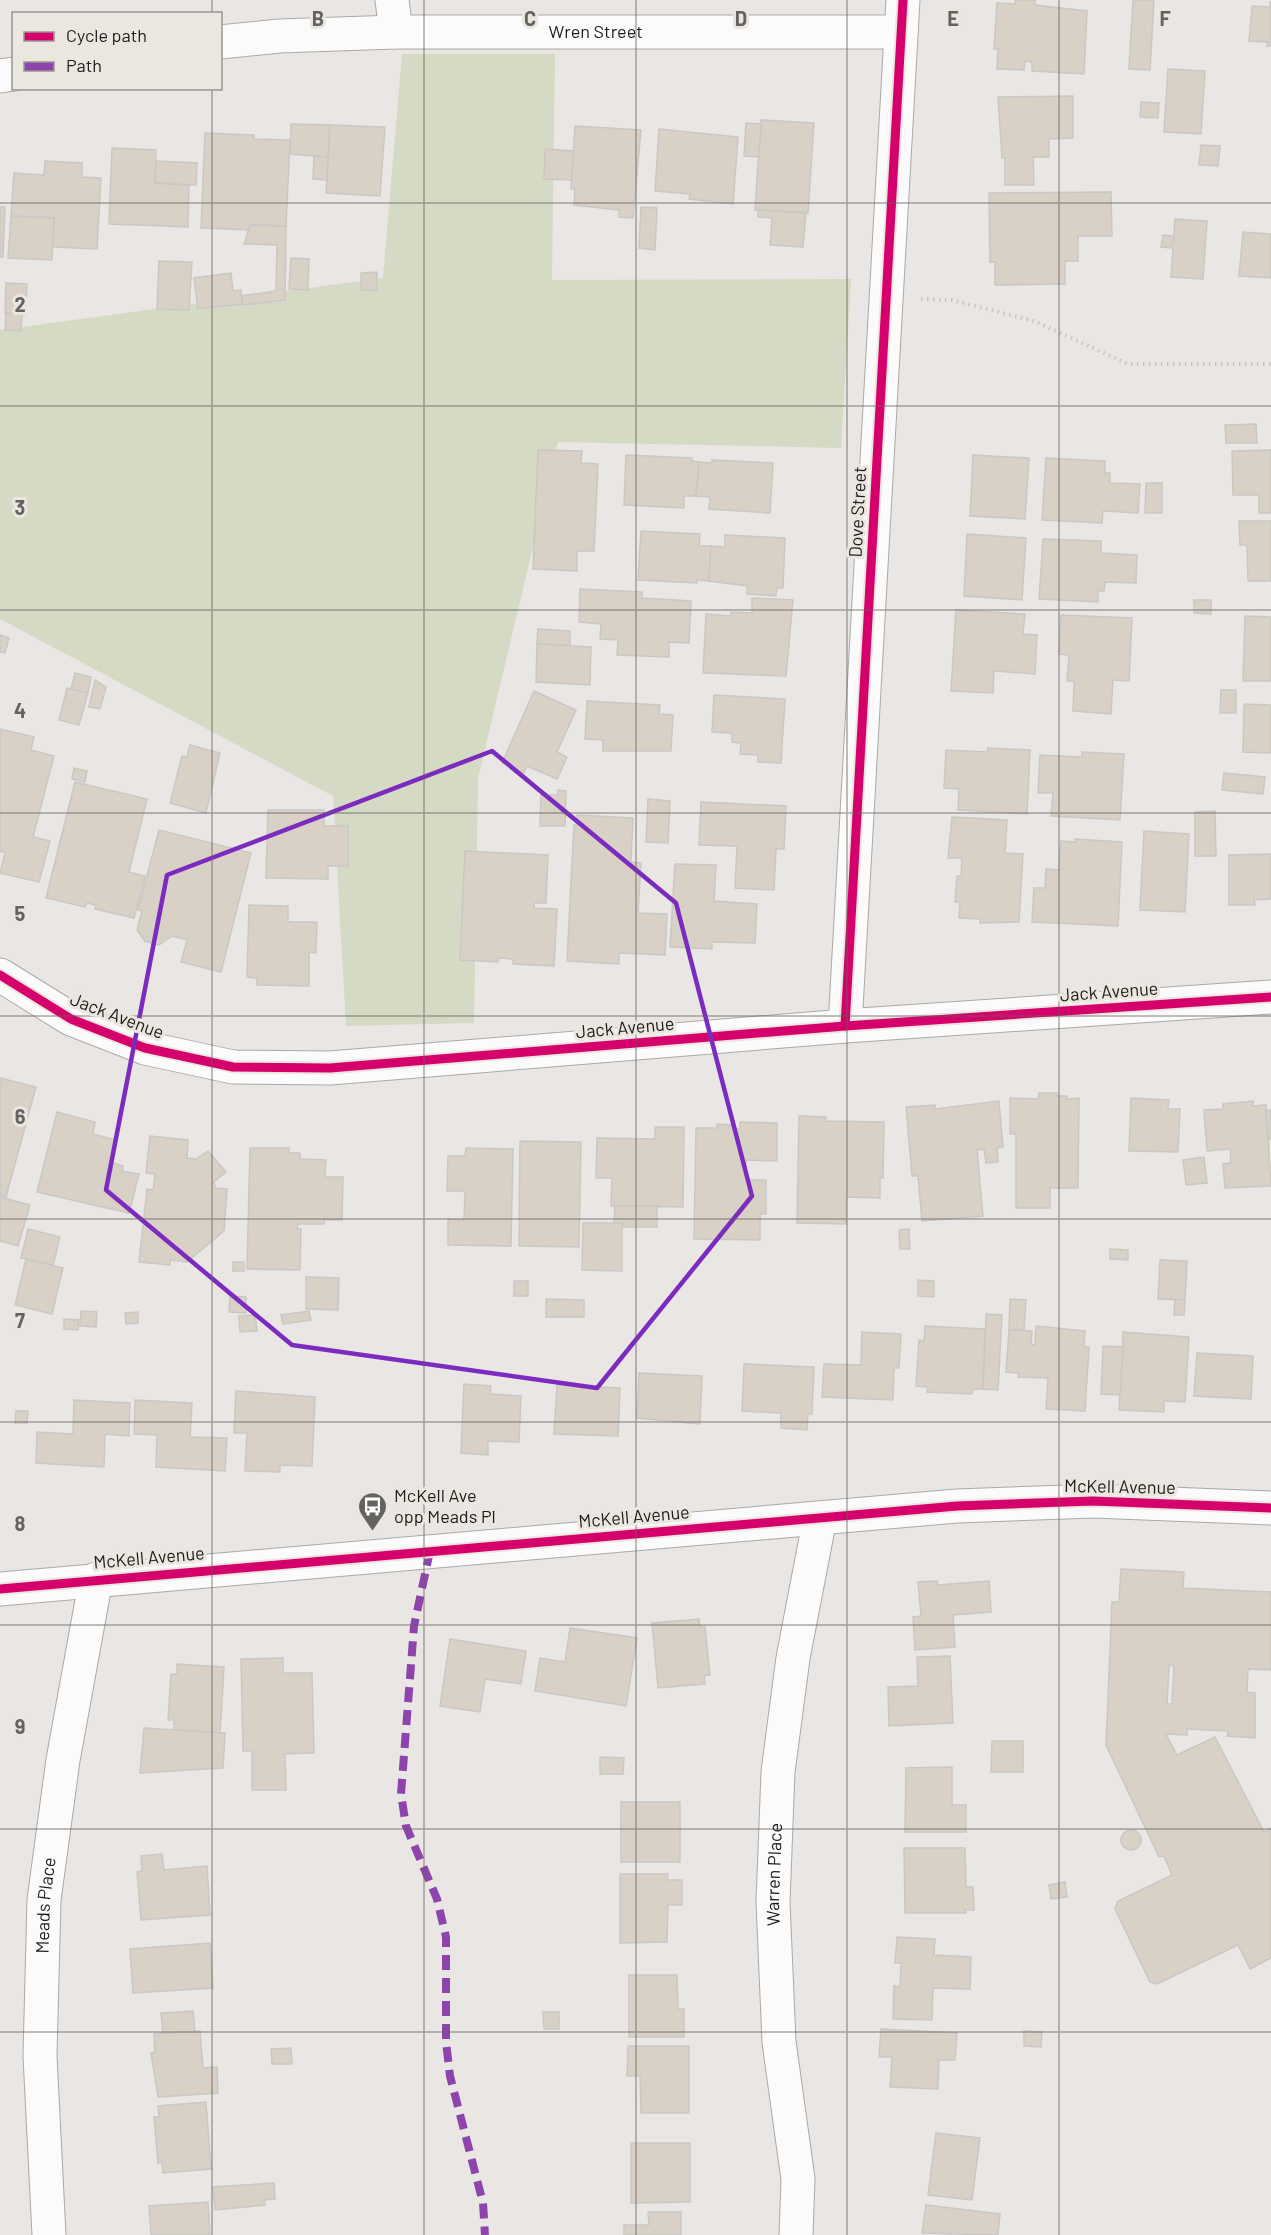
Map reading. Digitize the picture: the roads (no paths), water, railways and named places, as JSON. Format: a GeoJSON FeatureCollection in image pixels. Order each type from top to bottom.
{"type":"FeatureCollection","features":[{"type":"Feature","properties":{"kind":"street","name":"Dove Street"},"geometry":{"type":"LineString","coordinates":[[845,1026],[903,0]]}},
{"type":"Feature","properties":{"kind":"street","name":"Wren Street"},"geometry":{"type":"LineString","coordinates":[[222,42],[279,36],[394,16],[901,32]]}},
{"type":"Feature","properties":{"kind":"street","name":"Jack Avenue"},"geometry":{"type":"LineString","coordinates":[[0,975],[71,1019],[134,1044],[233,1067],[330,1068],[845,1026],[1271,997]]}},
{"type":"Feature","properties":{"kind":"street","name":"McKell Avenue"},"geometry":{"type":"LineString","coordinates":[[0,1589],[957,1506],[1093,1501],[1271,1508]]}},
{"type":"Feature","properties":{"kind":"street","name":"Warren Place"},"geometry":{"type":"LineString","coordinates":[[795,2235],[798,2179],[779,2042],[773,1902],[778,1772],[793,1658],[820,1518]]}},
{"type":"Feature","properties":{"kind":"street","name":"Meads Place"},"geometry":{"type":"LineString","coordinates":[[50,2235],[40,2056],[44,1900],[63,1760],[96,1579]]}},
{"type":"Feature","properties":{"kind":"place","name":"McKell Ave opp Meads Pl"},"geometry":{"type":"Point","coordinates":[373,1532]}}]}
